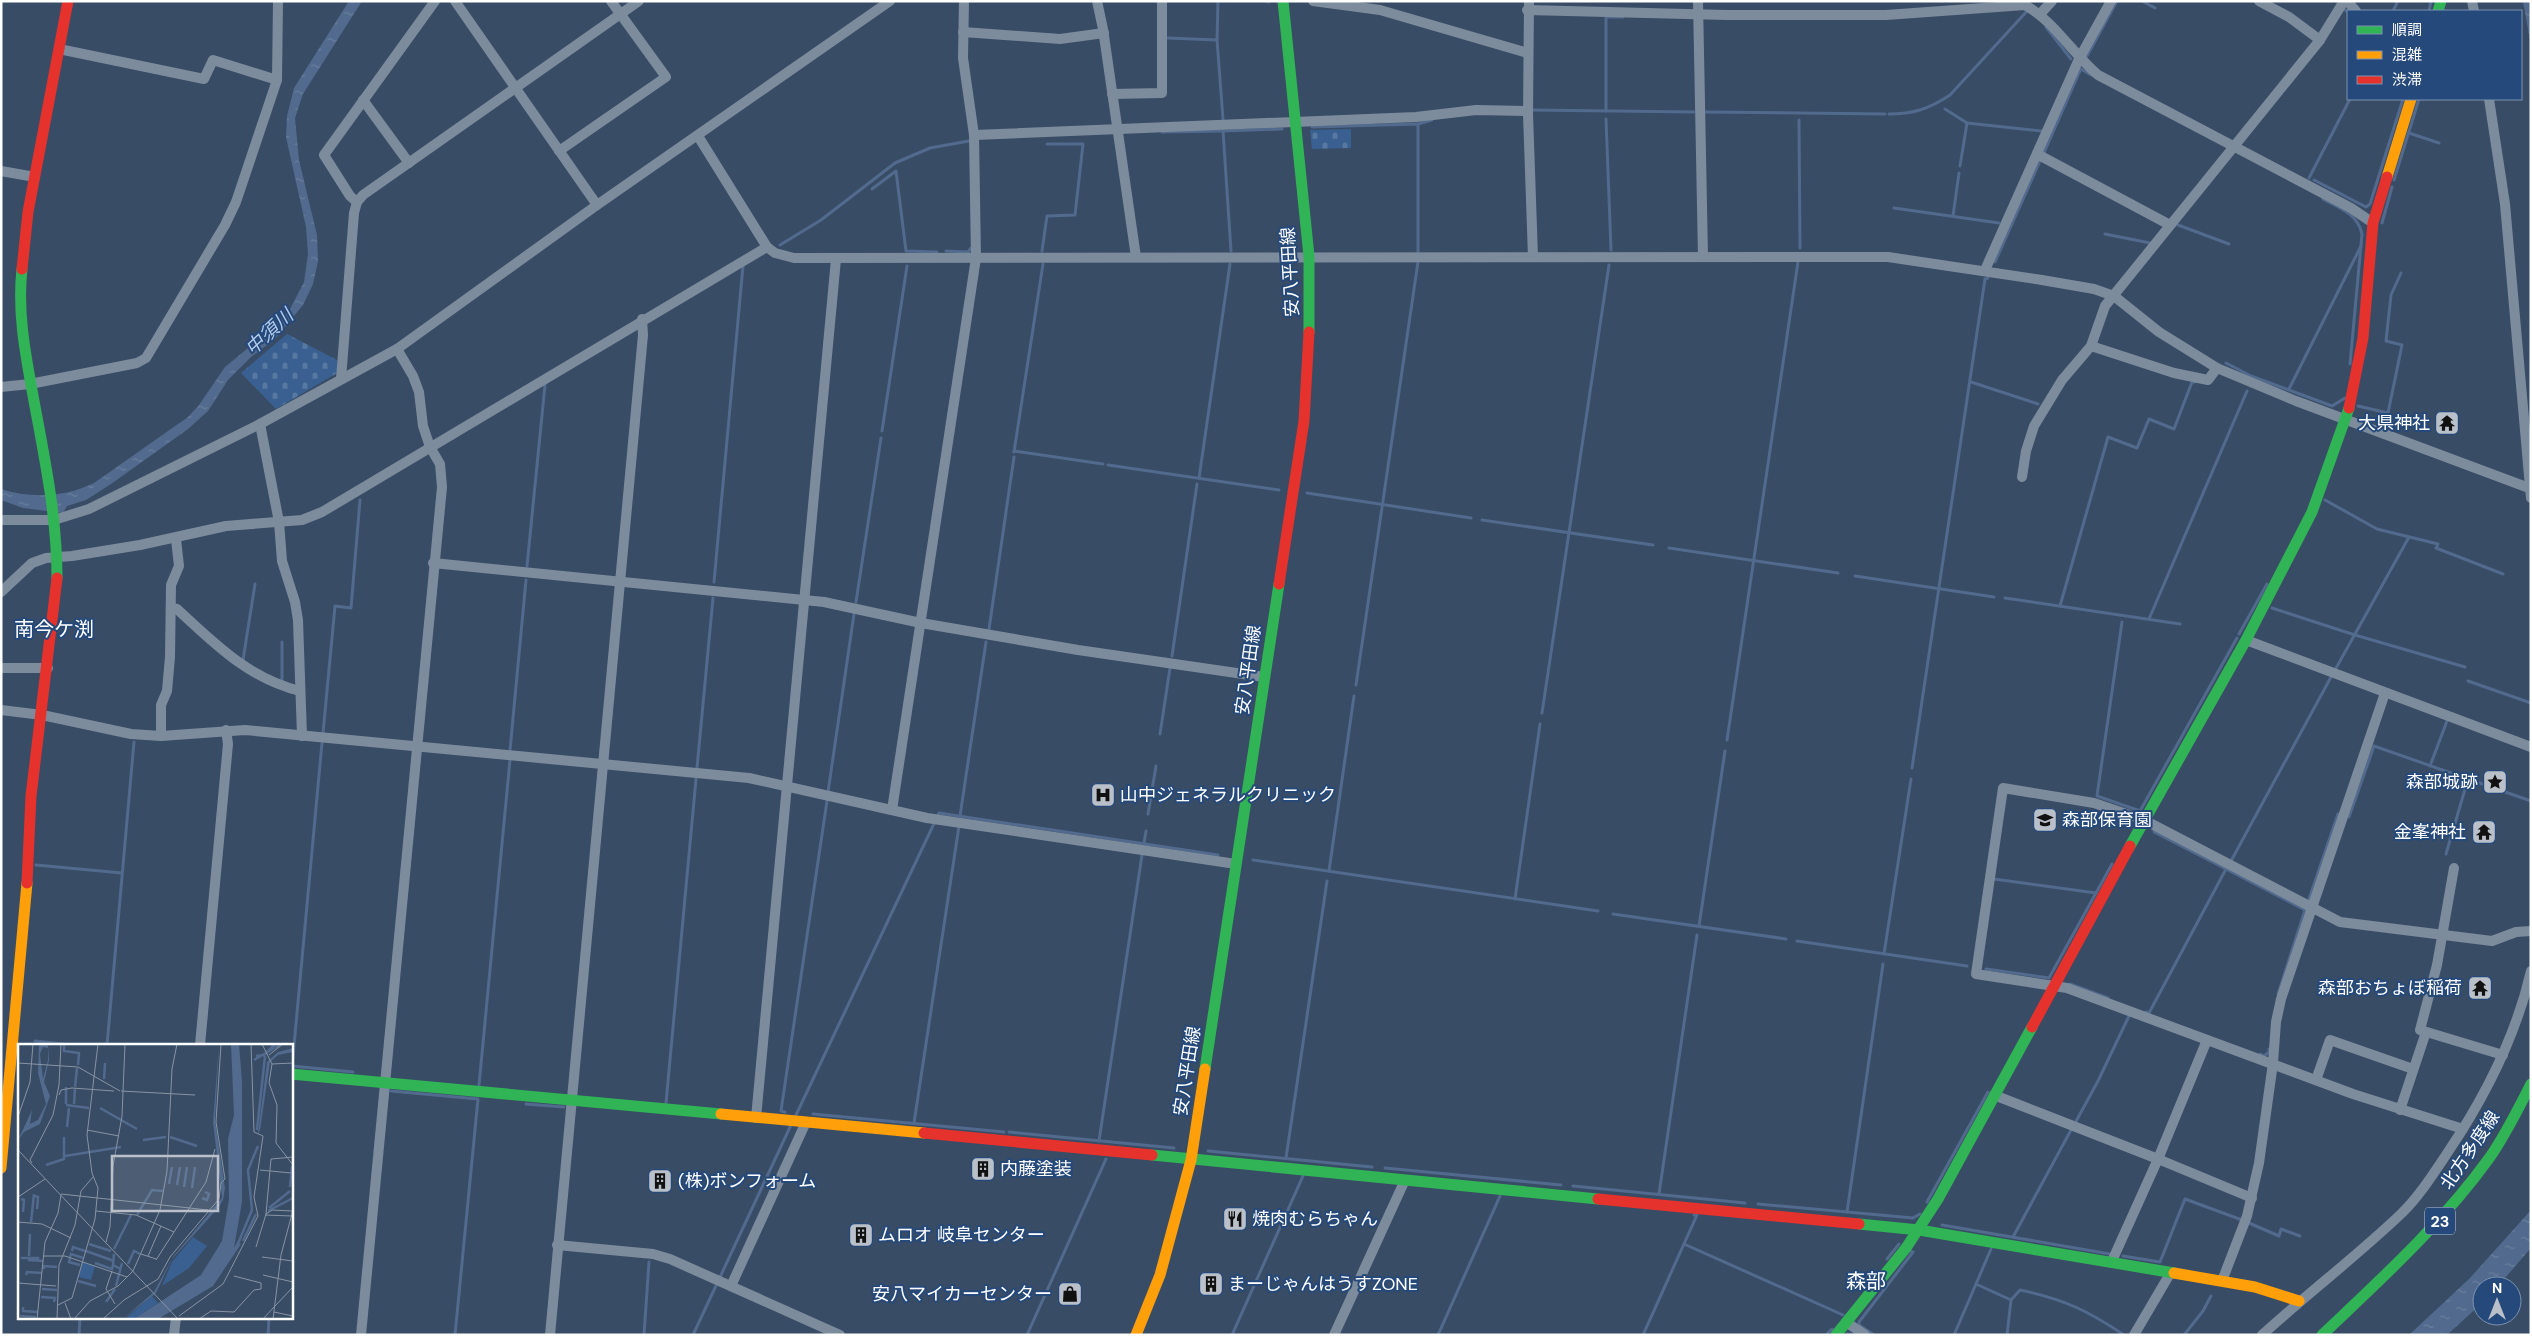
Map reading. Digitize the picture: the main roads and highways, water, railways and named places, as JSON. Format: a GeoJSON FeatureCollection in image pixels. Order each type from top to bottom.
{"type":"FeatureCollection","features":[{"type":"Feature","properties":{"kind":"water","name":"中須川"},"geometry":{"type":"Polygon","coordinates":[[[349,1],[362,1],[303,94],[295,118],[299,160],[317,235],[318,261],[313,284],[303,305],[275,339],[251,357],[228,380],[208,411],[188,429],[111,484],[86,500],[67,506],[63,513],[23,508],[1,500],[1,489],[24,494],[48,495],[72,491],[94,483],[188,417],[199,405],[225,367],[271,329],[290,309],[304,282],[308,254],[306,227],[286,137],[287,116],[294,88],[349,1]]]}},
{"type":"Feature","properties":{"kind":"water"},"geometry":{"type":"Polygon","coordinates":[[[2523,1],[2531,1],[2531,46],[2523,1]]]}},
{"type":"Feature","properties":{"kind":"water"},"geometry":{"type":"Polygon","coordinates":[[[2531,1210],[2531,1248],[2507,1276],[2472,1276],[2472,1312],[2447,1335],[2409,1335],[2470,1278],[2531,1210]]]}},
{"type":"Feature","properties":{"kind":"waterway"},"geometry":{"type":"LineString","coordinates":[[1218,1],[1217,40],[1223,119]]}},
{"type":"Feature","properties":{"kind":"waterway"},"geometry":{"type":"LineString","coordinates":[[2087,56],[2117,1]]}},
{"type":"Feature","properties":{"kind":"waterway"},"geometry":{"type":"LineString","coordinates":[[2142,1],[2155,8]]}},
{"type":"Feature","properties":{"kind":"waterway"},"geometry":{"type":"LineString","coordinates":[[2394,10],[2398,1]]}},
{"type":"Feature","properties":{"kind":"waterway"},"geometry":{"type":"LineString","coordinates":[[2429,10],[2431,1]]}},
{"type":"Feature","properties":{"kind":"waterway"},"geometry":{"type":"LineString","coordinates":[[1889,114],[1921,110],[1950,95],[2028,10]]}},
{"type":"Feature","properties":{"kind":"waterway"},"geometry":{"type":"LineString","coordinates":[[1606,111],[1606,17],[1623,17]]}},
{"type":"Feature","properties":{"kind":"waterway"},"geometry":{"type":"LineString","coordinates":[[2046,27],[2071,59]]}},
{"type":"Feature","properties":{"kind":"waterway"},"geometry":{"type":"LineString","coordinates":[[1168,38],[1217,40]]}},
{"type":"Feature","properties":{"kind":"waterway"},"geometry":{"type":"LineString","coordinates":[[2043,155],[2081,69],[2091,75]]}},
{"type":"Feature","properties":{"kind":"waterway"},"geometry":{"type":"LineString","coordinates":[[2309,178],[2349,100]]}},
{"type":"Feature","properties":{"kind":"waterway"},"geometry":{"type":"LineString","coordinates":[[2314,180],[2366,207],[2370,204],[2403,100]]}},
{"type":"Feature","properties":{"kind":"waterway"},"geometry":{"type":"LineString","coordinates":[[2394,180],[2419,100]]}},
{"type":"Feature","properties":{"kind":"waterway"},"geometry":{"type":"LineString","coordinates":[[1945,109],[1967,123],[2041,131]]}},
{"type":"Feature","properties":{"kind":"waterway"},"geometry":{"type":"LineString","coordinates":[[1531,110],[1694,112]]}},
{"type":"Feature","properties":{"kind":"waterway"},"geometry":{"type":"LineString","coordinates":[[1703,112],[1885,114]]}},
{"type":"Feature","properties":{"kind":"waterway"},"geometry":{"type":"LineString","coordinates":[[1606,119],[1611,250]]}},
{"type":"Feature","properties":{"kind":"waterway"},"geometry":{"type":"LineString","coordinates":[[1418,124],[1432,120]]}},
{"type":"Feature","properties":{"kind":"waterway"},"geometry":{"type":"LineString","coordinates":[[1799,120],[1800,248]]}},
{"type":"Feature","properties":{"kind":"waterway"},"geometry":{"type":"LineString","coordinates":[[1960,166],[1967,123]]}},
{"type":"Feature","properties":{"kind":"waterway"},"geometry":{"type":"LineString","coordinates":[[1312,127],[1418,124],[1418,252]]}},
{"type":"Feature","properties":{"kind":"waterway"},"geometry":{"type":"LineString","coordinates":[[1231,251],[1223,131],[1282,129]]}},
{"type":"Feature","properties":{"kind":"waterway"},"geometry":{"type":"LineString","coordinates":[[1162,132],[1223,131]]}},
{"type":"Feature","properties":{"kind":"waterway"},"geometry":{"type":"LineString","coordinates":[[2409,133],[2439,143]]}},
{"type":"Feature","properties":{"kind":"waterway"},"geometry":{"type":"LineString","coordinates":[[780,245],[821,220],[895,163],[930,148],[969,141]]}},
{"type":"Feature","properties":{"kind":"waterway"},"geometry":{"type":"LineString","coordinates":[[1042,251],[1047,216],[1075,215],[1083,144],[1047,144]]}},
{"type":"Feature","properties":{"kind":"waterway"},"geometry":{"type":"LineString","coordinates":[[1995,262],[2040,161]]}},
{"type":"Feature","properties":{"kind":"waterway"},"geometry":{"type":"LineString","coordinates":[[872,189],[896,171],[906,251],[937,252]]}},
{"type":"Feature","properties":{"kind":"waterway"},"geometry":{"type":"LineString","coordinates":[[1953,216],[1959,173]]}},
{"type":"Feature","properties":{"kind":"waterway"},"geometry":{"type":"LineString","coordinates":[[2382,223],[2392,187]]}},
{"type":"Feature","properties":{"kind":"waterway"},"geometry":{"type":"LineString","coordinates":[[2323,199],[2352,217],[2360,227],[2362,234],[2350,364]]}},
{"type":"Feature","properties":{"kind":"waterway"},"geometry":{"type":"LineString","coordinates":[[1894,208],[1999,223]]}},
{"type":"Feature","properties":{"kind":"waterway"},"geometry":{"type":"LineString","coordinates":[[2178,225],[2229,244]]}},
{"type":"Feature","properties":{"kind":"waterway"},"geometry":{"type":"LineString","coordinates":[[2105,234],[2150,243]]}},
{"type":"Feature","properties":{"kind":"waterway"},"geometry":{"type":"LineString","coordinates":[[2289,389],[2361,246]]}},
{"type":"Feature","properties":{"kind":"waterway"},"geometry":{"type":"LineString","coordinates":[[946,251],[968,252],[971,248]]}},
{"type":"Feature","properties":{"kind":"waterway"},"geometry":{"type":"LineString","coordinates":[[1356,685],[1418,262]]}},
{"type":"Feature","properties":{"kind":"waterway"},"geometry":{"type":"LineString","coordinates":[[1727,740],[1798,262]]}},
{"type":"Feature","properties":{"kind":"waterway"},"geometry":{"type":"LineString","coordinates":[[1014,452],[1043,264]]}},
{"type":"Feature","properties":{"kind":"waterway"},"geometry":{"type":"LineString","coordinates":[[1199,478],[1230,264]]}},
{"type":"Feature","properties":{"kind":"waterway"},"geometry":{"type":"LineString","coordinates":[[1542,713],[1609,265]]}},
{"type":"Feature","properties":{"kind":"waterway"},"geometry":{"type":"LineString","coordinates":[[714,582],[743,266]]}},
{"type":"Feature","properties":{"kind":"waterway"},"geometry":{"type":"LineString","coordinates":[[882,431],[907,266]]}},
{"type":"Feature","properties":{"kind":"waterway"},"geometry":{"type":"LineString","coordinates":[[2358,406],[2388,413],[2402,345],[2386,341],[2391,295],[2401,273]]}},
{"type":"Feature","properties":{"kind":"waterway"},"geometry":{"type":"LineString","coordinates":[[1912,768],[1985,279],[1988,278]]}},
{"type":"Feature","properties":{"kind":"waterway"},"geometry":{"type":"LineString","coordinates":[[2226,363],[2251,376],[2332,406],[2345,398]]}},
{"type":"Feature","properties":{"kind":"waterway"},"geometry":{"type":"LineString","coordinates":[[1971,382],[2038,404]]}},
{"type":"Feature","properties":{"kind":"waterway"},"geometry":{"type":"LineString","coordinates":[[2060,606],[2108,437],[2137,448],[2149,419],[2174,429],[2192,382],[2195,382]]}},
{"type":"Feature","properties":{"kind":"waterway"},"geometry":{"type":"LineString","coordinates":[[527,566],[545,385]]}},
{"type":"Feature","properties":{"kind":"waterway"},"geometry":{"type":"LineString","coordinates":[[2149,619],[2247,391]]}},
{"type":"Feature","properties":{"kind":"waterway"},"geometry":{"type":"LineString","coordinates":[[2384,426],[2388,413]]}},
{"type":"Feature","properties":{"kind":"waterway"},"geometry":{"type":"LineString","coordinates":[[856,602],[881,438]]}},
{"type":"Feature","properties":{"kind":"waterway"},"geometry":{"type":"LineString","coordinates":[[1014,451],[1103,464]]}},
{"type":"Feature","properties":{"kind":"waterway"},"geometry":{"type":"LineString","coordinates":[[989,629],[1014,457]]}},
{"type":"Feature","properties":{"kind":"waterway"},"geometry":{"type":"LineString","coordinates":[[1108,465],[1279,490]]}},
{"type":"Feature","properties":{"kind":"waterway"},"geometry":{"type":"LineString","coordinates":[[1172,656],[1197,484]]}},
{"type":"Feature","properties":{"kind":"waterway"},"geometry":{"type":"LineString","coordinates":[[1307,493],[1471,518]]}},
{"type":"Feature","properties":{"kind":"waterway"},"geometry":{"type":"LineString","coordinates":[[323,733],[335,606],[351,608],[360,500]]}},
{"type":"Feature","properties":{"kind":"waterway"},"geometry":{"type":"LineString","coordinates":[[2325,500],[2377,529],[2438,544],[2436,548],[2503,574]]}},
{"type":"Feature","properties":{"kind":"waterway"},"geometry":{"type":"LineString","coordinates":[[1482,520],[1653,545]]}},
{"type":"Feature","properties":{"kind":"waterway"},"geometry":{"type":"LineString","coordinates":[[2335,670],[2409,537]]}},
{"type":"Feature","properties":{"kind":"waterway"},"geometry":{"type":"LineString","coordinates":[[1669,548],[1838,573]]}},
{"type":"Feature","properties":{"kind":"waterway"},"geometry":{"type":"LineString","coordinates":[[1855,576],[1994,597]]}},
{"type":"Feature","properties":{"kind":"waterway"},"geometry":{"type":"LineString","coordinates":[[510,750],[526,580]]}},
{"type":"Feature","properties":{"kind":"waterway"},"geometry":{"type":"LineString","coordinates":[[243,660],[255,584]]}},
{"type":"Feature","properties":{"kind":"waterway"},"geometry":{"type":"LineString","coordinates":[[2239,634],[2267,584]]}},
{"type":"Feature","properties":{"kind":"waterway"},"geometry":{"type":"LineString","coordinates":[[697,768],[713,598]]}},
{"type":"Feature","properties":{"kind":"waterway"},"geometry":{"type":"LineString","coordinates":[[2005,598],[2180,624]]}},
{"type":"Feature","properties":{"kind":"waterway"},"geometry":{"type":"LineString","coordinates":[[2272,608],[2355,635],[2465,667]]}},
{"type":"Feature","properties":{"kind":"waterway"},"geometry":{"type":"LineString","coordinates":[[828,792],[854,614]]}},
{"type":"Feature","properties":{"kind":"waterway"},"geometry":{"type":"LineString","coordinates":[[2122,622],[2097,796],[2140,811],[2237,638]]}},
{"type":"Feature","properties":{"kind":"waterway"},"geometry":{"type":"LineString","coordinates":[[282,642],[282,682]]}},
{"type":"Feature","properties":{"kind":"waterway"},"geometry":{"type":"LineString","coordinates":[[960,816],[986,642]]}},
{"type":"Feature","properties":{"kind":"waterway"},"geometry":{"type":"LineString","coordinates":[[1160,734],[1170,668]]}},
{"type":"Feature","properties":{"kind":"waterway"},"geometry":{"type":"LineString","coordinates":[[2231,861],[2331,677]]}},
{"type":"Feature","properties":{"kind":"waterway"},"geometry":{"type":"LineString","coordinates":[[2468,681],[2531,703]]}},
{"type":"Feature","properties":{"kind":"waterway"},"geometry":{"type":"LineString","coordinates":[[1329,871],[1354,696]]}},
{"type":"Feature","properties":{"kind":"waterway"},"geometry":{"type":"LineString","coordinates":[[2430,766],[2447,721]]}},
{"type":"Feature","properties":{"kind":"waterway"},"geometry":{"type":"LineString","coordinates":[[1515,899],[1540,724]]}},
{"type":"Feature","properties":{"kind":"waterway"},"geometry":{"type":"LineString","coordinates":[[107,1044],[134,742]]}},
{"type":"Feature","properties":{"kind":"waterway"},"geometry":{"type":"LineString","coordinates":[[292,1067],[322,743]]}},
{"type":"Feature","properties":{"kind":"waterway"},"geometry":{"type":"LineString","coordinates":[[2349,817],[2374,746],[2531,801]]}},
{"type":"Feature","properties":{"kind":"waterway"},"geometry":{"type":"LineString","coordinates":[[1699,926],[1725,751]]}},
{"type":"Feature","properties":{"kind":"waterway"},"geometry":{"type":"LineString","coordinates":[[479,1085],[510,760]]}},
{"type":"Feature","properties":{"kind":"waterway"},"geometry":{"type":"LineString","coordinates":[[1148,814],[1156,766]]}},
{"type":"Feature","properties":{"kind":"waterway"},"geometry":{"type":"LineString","coordinates":[[666,1103],[696,779]]}},
{"type":"Feature","properties":{"kind":"waterway"},"geometry":{"type":"LineString","coordinates":[[1884,954],[1911,779]]}},
{"type":"Feature","properties":{"kind":"waterway"},"geometry":{"type":"LineString","coordinates":[[2446,854],[2468,779]]}},
{"type":"Feature","properties":{"kind":"waterway"},"geometry":{"type":"LineString","coordinates":[[785,1112],[781,1111],[827,801]]}},
{"type":"Feature","properties":{"kind":"waterway"},"geometry":{"type":"LineString","coordinates":[[796,1115],[939,813],[1218,855]]}},
{"type":"Feature","properties":{"kind":"waterway"},"geometry":{"type":"LineString","coordinates":[[2309,899],[2338,814]]}},
{"type":"Feature","properties":{"kind":"waterway"},"geometry":{"type":"LineString","coordinates":[[914,1123],[959,826]]}},
{"type":"Feature","properties":{"kind":"waterway"},"geometry":{"type":"LineString","coordinates":[[1144,843],[1146,831]]}},
{"type":"Feature","properties":{"kind":"waterway"},"geometry":{"type":"LineString","coordinates":[[2146,1012],[2149,1013],[2226,869],[2154,832]]}},
{"type":"Feature","properties":{"kind":"waterway"},"geometry":{"type":"LineString","coordinates":[[1099,1141],[1142,855]]}},
{"type":"Feature","properties":{"kind":"waterway"},"geometry":{"type":"LineString","coordinates":[[1253,860],[1598,911]]}},
{"type":"Feature","properties":{"kind":"waterway"},"geometry":{"type":"LineString","coordinates":[[1986,969],[2049,978],[2112,864]]}},
{"type":"Feature","properties":{"kind":"waterway"},"geometry":{"type":"LineString","coordinates":[[36,865],[122,873]]}},
{"type":"Feature","properties":{"kind":"waterway"},"geometry":{"type":"LineString","coordinates":[[2226,869],[2305,910],[2278,994]]}},
{"type":"Feature","properties":{"kind":"waterway"},"geometry":{"type":"LineString","coordinates":[[1994,879],[2096,893]]}},
{"type":"Feature","properties":{"kind":"waterway"},"geometry":{"type":"LineString","coordinates":[[1286,1158],[1327,881]]}},
{"type":"Feature","properties":{"kind":"waterway"},"geometry":{"type":"LineString","coordinates":[[1613,914],[1786,939]]}},
{"type":"Feature","properties":{"kind":"waterway"},"geometry":{"type":"LineString","coordinates":[[1659,1194],[1697,935]]}},
{"type":"Feature","properties":{"kind":"waterway"},"geometry":{"type":"LineString","coordinates":[[1797,941],[1967,966]]}},
{"type":"Feature","properties":{"kind":"waterway"},"geometry":{"type":"LineString","coordinates":[[1847,1212],[1883,964]]}},
{"type":"Feature","properties":{"kind":"waterway"},"geometry":{"type":"LineString","coordinates":[[2070,984],[2108,998]]}},
{"type":"Feature","properties":{"kind":"waterway"},"geometry":{"type":"LineString","coordinates":[[2074,1125],[2098,1081],[2129,1016]]}},
{"type":"Feature","properties":{"kind":"waterway"},"geometry":{"type":"LineString","coordinates":[[35,1041],[63,1044]]}},
{"type":"Feature","properties":{"kind":"waterway"},"geometry":{"type":"LineString","coordinates":[[2260,1054],[2264,1056],[2269,1052],[2269,1049]]}},
{"type":"Feature","properties":{"kind":"waterway"},"geometry":{"type":"LineString","coordinates":[[292,1066],[353,1072]]}},
{"type":"Feature","properties":{"kind":"waterway"},"geometry":{"type":"LineString","coordinates":[[391,1091],[478,1099],[455,1335]]}},
{"type":"Feature","properties":{"kind":"waterway"},"geometry":{"type":"LineString","coordinates":[[1927,1202],[1988,1092]]}},
{"type":"Feature","properties":{"kind":"waterway"},"geometry":{"type":"LineString","coordinates":[[526,1104],[564,1107]]}},
{"type":"Feature","properties":{"kind":"waterway"},"geometry":{"type":"LineString","coordinates":[[813,1114],[1004,1132]]}},
{"type":"Feature","properties":{"kind":"waterway"},"geometry":{"type":"LineString","coordinates":[[693,1335],[791,1125]]}},
{"type":"Feature","properties":{"kind":"waterway"},"geometry":{"type":"LineString","coordinates":[[2013,1237],[2071,1130]]}},
{"type":"Feature","properties":{"kind":"waterway"},"geometry":{"type":"LineString","coordinates":[[1009,1132],[1174,1148]]}},
{"type":"Feature","properties":{"kind":"waterway"},"geometry":{"type":"LineString","coordinates":[[1208,1151],[1372,1167]]}},
{"type":"Feature","properties":{"kind":"waterway"},"geometry":{"type":"LineString","coordinates":[[1027,1335],[1106,1159]]}},
{"type":"Feature","properties":{"kind":"waterway"},"geometry":{"type":"LineString","coordinates":[[1385,1168],[1561,1185]]}},
{"type":"Feature","properties":{"kind":"waterway"},"geometry":{"type":"LineString","coordinates":[[1232,1335],[1303,1176]]}},
{"type":"Feature","properties":{"kind":"waterway"},"geometry":{"type":"LineString","coordinates":[[1573,1186],[1745,1203]]}},
{"type":"Feature","properties":{"kind":"waterway"},"geometry":{"type":"LineString","coordinates":[[1438,1335],[1500,1196]]}},
{"type":"Feature","properties":{"kind":"waterway"},"geometry":{"type":"LineString","coordinates":[[2123,1256],[2160,1262],[2185,1199],[2242,1220]]}},
{"type":"Feature","properties":{"kind":"waterway"},"geometry":{"type":"LineString","coordinates":[[1758,1204],[1913,1218],[1920,1214]]}},
{"type":"Feature","properties":{"kind":"waterway"},"geometry":{"type":"LineString","coordinates":[[1643,1335],[1697,1215],[1694,1215]]}},
{"type":"Feature","properties":{"kind":"waterway"},"geometry":{"type":"LineString","coordinates":[[2249,1223],[2279,1236],[2281,1229],[2300,1236]]}},
{"type":"Feature","properties":{"kind":"waterway"},"geometry":{"type":"LineString","coordinates":[[1942,1225],[2110,1254]]}},
{"type":"Feature","properties":{"kind":"waterway"},"geometry":{"type":"LineString","coordinates":[[1684,1244],[1843,1315]]}},
{"type":"Feature","properties":{"kind":"waterway"},"geometry":{"type":"LineString","coordinates":[[1887,1259],[1899,1244]]}},
{"type":"Feature","properties":{"kind":"waterway"},"geometry":{"type":"LineString","coordinates":[[1976,1284],[1991,1249]]}},
{"type":"Feature","properties":{"kind":"waterway"},"geometry":{"type":"LineString","coordinates":[[1874,1335],[1859,1325],[1859,1322],[1913,1252],[1911,1251]]}},
{"type":"Feature","properties":{"kind":"waterway"},"geometry":{"type":"LineString","coordinates":[[644,1335],[649,1262]]}},
{"type":"Feature","properties":{"kind":"waterway"},"geometry":{"type":"LineString","coordinates":[[1954,1335],[1976,1284],[2011,1300],[2020,1290],[2049,1297],[2086,1312],[2124,1335]]}},
{"type":"Feature","properties":{"kind":"waterway"},"geometry":{"type":"LineString","coordinates":[[2184,1335],[2203,1311],[2211,1296]]}},
{"type":"Feature","properties":{"kind":"waterway"},"geometry":{"type":"LineString","coordinates":[[2007,1335],[2011,1300]]}},
{"type":"Feature","properties":{"kind":"waterway"},"geometry":{"type":"LineString","coordinates":[[79,1335],[80,1318]]}},
{"type":"Feature","properties":{"kind":"waterway"},"geometry":{"type":"LineString","coordinates":[[268,1335],[269,1318]]}},
{"type":"Feature","properties":{"kind":"waterway"},"geometry":{"type":"LineString","coordinates":[[1826,1335],[1832,1329]]}},
{"type":"Feature","properties":{"kind":"waterway"},"geometry":{"type":"LineString","coordinates":[[1847,1334],[1856,1335]]}},
{"type":"Feature","properties":{"kind":"place","name":"大県神社"},"geometry":{"type":"Point","coordinates":[2447,423]}},
{"type":"Feature","properties":{"kind":"place","name":"森部城跡"},"geometry":{"type":"Point","coordinates":[2495,782]}},
{"type":"Feature","properties":{"kind":"place","name":"山中ジェネラルクリニック"},"geometry":{"type":"Point","coordinates":[1103,795]}},
{"type":"Feature","properties":{"kind":"place","name":"森部保育園"},"geometry":{"type":"Point","coordinates":[2045,820]}},
{"type":"Feature","properties":{"kind":"place","name":"金峯神社"},"geometry":{"type":"Point","coordinates":[2484,832]}},
{"type":"Feature","properties":{"kind":"place","name":"森部おちょぼ稲荷"},"geometry":{"type":"Point","coordinates":[2480,988]}},
{"type":"Feature","properties":{"kind":"place","name":"内藤塗装"},"geometry":{"type":"Point","coordinates":[983,1169]}},
{"type":"Feature","properties":{"kind":"place","name":"(株)ボンフォーム"},"geometry":{"type":"Point","coordinates":[660,1181]}},
{"type":"Feature","properties":{"kind":"place","name":"焼肉むらちゃん"},"geometry":{"type":"Point","coordinates":[1235,1219]}},
{"type":"Feature","properties":{"kind":"place","name":"ムロオ 岐阜センター"},"geometry":{"type":"Point","coordinates":[861,1235]}},
{"type":"Feature","properties":{"kind":"place","name":"まーじゃんはうすZONE"},"geometry":{"type":"Point","coordinates":[1211,1284]}},
{"type":"Feature","properties":{"kind":"place","name":"安八マイカーセンター"},"geometry":{"type":"Point","coordinates":[1070,1294]}},
{"type":"Feature","properties":{"kind":"district","name":"南今ケ渕"},"geometry":{"type":"Point","coordinates":[54,629]}},
{"type":"Feature","properties":{"kind":"district","name":"森部"},"geometry":{"type":"Point","coordinates":[1866,1281]}}]}
